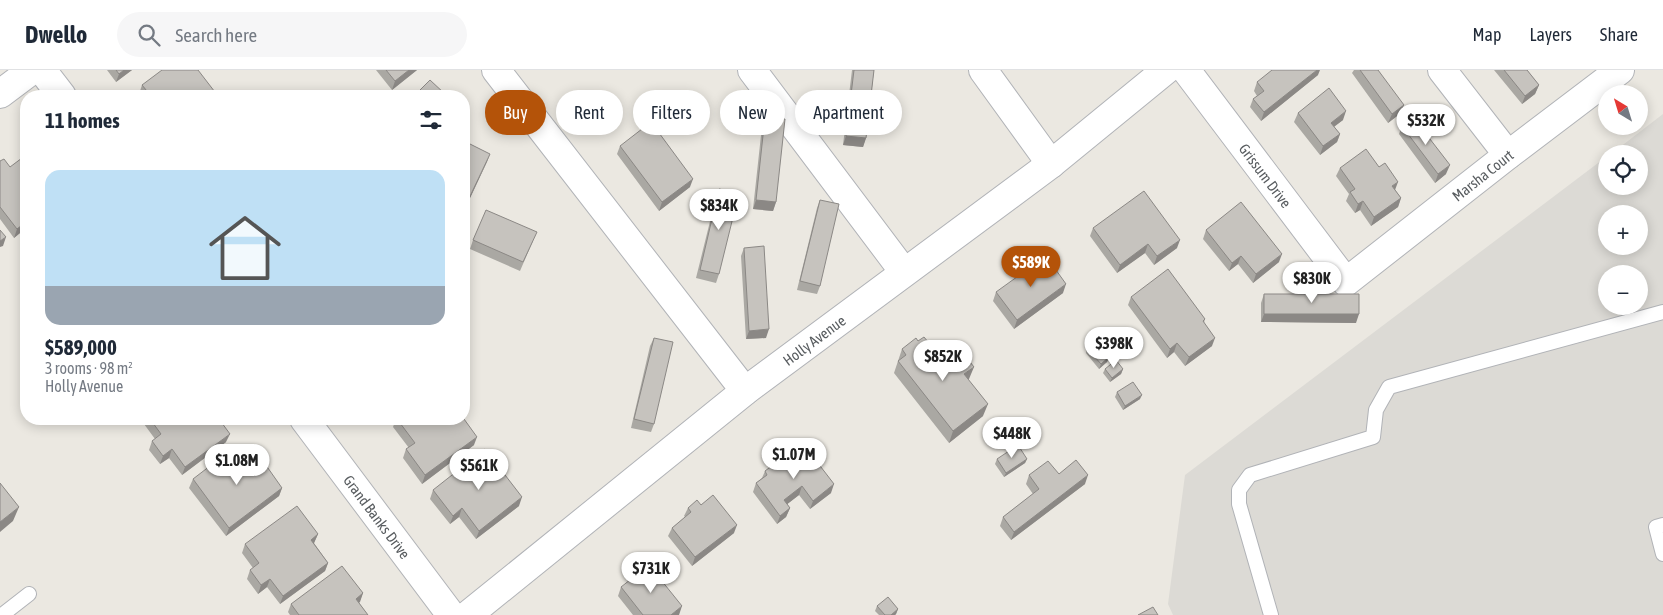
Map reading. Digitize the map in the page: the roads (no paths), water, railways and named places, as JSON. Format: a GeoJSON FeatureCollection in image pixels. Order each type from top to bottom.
{"type":"FeatureCollection","features":[{"type":"Feature","properties":{"kind":"street"},"geometry":{"type":"LineString","coordinates":[[0,94],[32,70]]}},
{"type":"Feature","properties":{"kind":"street"},"geometry":{"type":"LineString","coordinates":[[42,70],[57,90]]}},
{"type":"Feature","properties":{"kind":"street"},"geometry":{"type":"LineString","coordinates":[[496,70],[746,391]]}},
{"type":"Feature","properties":{"kind":"street"},"geometry":{"type":"LineString","coordinates":[[752,70],[904,272]]}},
{"type":"Feature","properties":{"kind":"street"},"geometry":{"type":"LineString","coordinates":[[983,70],[1051,164]]}},
{"type":"Feature","properties":{"kind":"street","name":"Holly Avenue"},"geometry":{"type":"LineString","coordinates":[[468,615],[746,391],[1051,164],[1166,70]]}},
{"type":"Feature","properties":{"kind":"street","name":"Grissum Drive"},"geometry":{"type":"LineString","coordinates":[[1186,70],[1346,282]]}},
{"type":"Feature","properties":{"kind":"street"},"geometry":{"type":"LineString","coordinates":[[1442,70],[1508,155]]}},
{"type":"Feature","properties":{"kind":"street","name":"Marsha Court"},"geometry":{"type":"LineString","coordinates":[[1346,282],[1620,70]]}},
{"type":"Feature","properties":{"kind":"street","name":"Grand Banks Drive"},"geometry":{"type":"LineString","coordinates":[[308,425],[451,615]]}},
{"type":"Feature","properties":{"kind":"lane"},"geometry":{"type":"LineString","coordinates":[[1272,615],[1239,504],[1239,490],[1250,475],[1373,437],[1376,410],[1389,387],[1663,312]]}},
{"type":"Feature","properties":{"kind":"lane"},"geometry":{"type":"LineString","coordinates":[[1663,524],[1656,526],[1663,554]]}},
{"type":"Feature","properties":{"kind":"lane"},"geometry":{"type":"LineString","coordinates":[[2,615],[29,594]]}}]}
